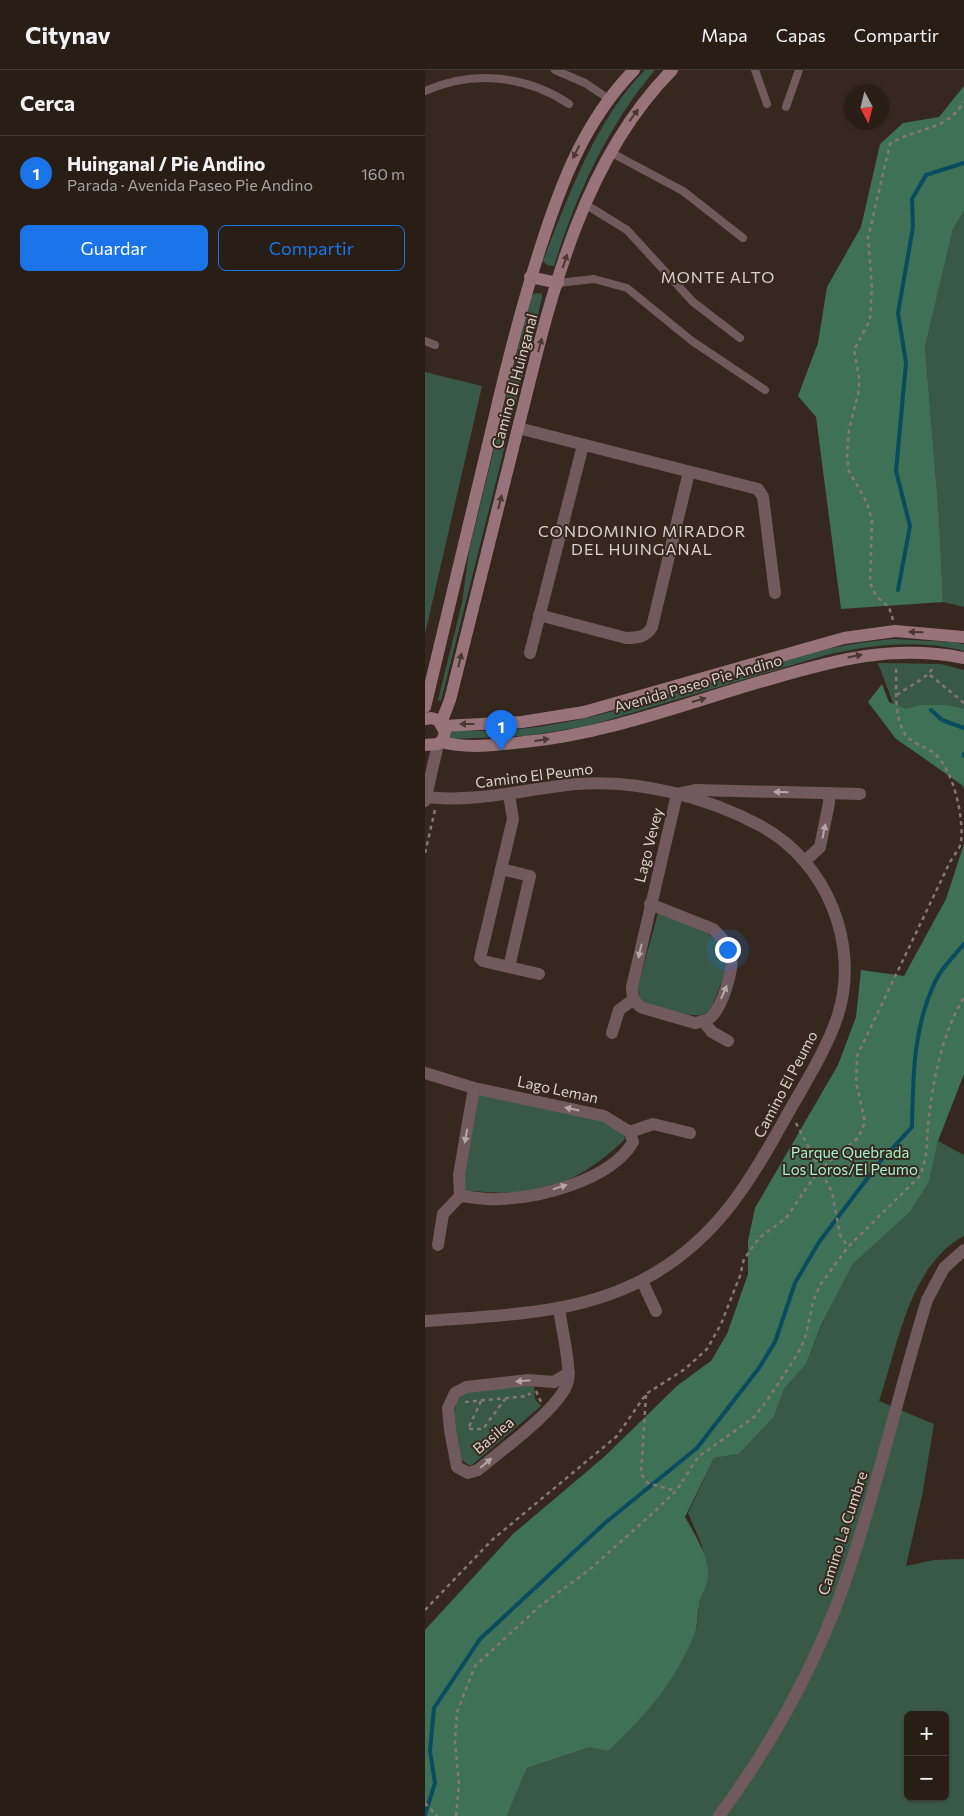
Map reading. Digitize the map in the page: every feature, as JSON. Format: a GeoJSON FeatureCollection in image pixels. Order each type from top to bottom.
{"type":"FeatureCollection","features":[{"type":"Feature","properties":{"kind":"street","name":"Camino El Huinganal"},"geometry":{"type":"LineString","coordinates":[[425,707],[518,318],[558,193],[570,163],[590,126],[609,99],[634,70]]}},
{"type":"Feature","properties":{"kind":"street","name":"Camino El Huinganal"},"geometry":{"type":"LineString","coordinates":[[434,744],[445,736],[442,724],[450,700],[518,428],[558,283],[585,204],[610,152],[637,110],[672,70]]}},
{"type":"Feature","properties":{"kind":"street"},"geometry":{"type":"LineString","coordinates":[[531,277],[558,283]]}},
{"type":"Feature","properties":{"kind":"street"},"geometry":{"type":"LineString","coordinates":[[518,428],[758,489],[763,497],[775,594]]}},
{"type":"Feature","properties":{"kind":"street"},"geometry":{"type":"LineString","coordinates":[[530,653],[583,445]]}},
{"type":"Feature","properties":{"kind":"street"},"geometry":{"type":"LineString","coordinates":[[539,615],[626,638],[635,638],[647,634],[652,627],[689,472]]}},
{"type":"Feature","properties":{"kind":"street","name":"Avenida Paseo Pie Andino"},"geometry":{"type":"LineString","coordinates":[[425,720],[435,719],[442,724],[522,722],[584,712],[821,643],[895,631],[964,637]]}},
{"type":"Feature","properties":{"kind":"street","name":"Avenida Paseo Pie Andino"},"geometry":{"type":"LineString","coordinates":[[434,744],[492,745],[564,737],[621,723],[823,664],[872,653],[913,652],[964,658]]}},
{"type":"Feature","properties":{"kind":"street"},"geometry":{"type":"LineString","coordinates":[[425,799],[434,744]]}},
{"type":"Feature","properties":{"kind":"street","name":"Camino El Peumo"},"geometry":{"type":"LineString","coordinates":[[425,799],[470,799],[509,795],[561,786],[597,783],[638,786],[677,794],[718,808],[761,827],[786,843],[805,861],[822,886],[835,914],[844,945],[845,972],[842,998],[834,1025],[753,1176],[727,1212],[684,1254],[642,1281],[612,1294],[559,1308],[425,1321]]}},
{"type":"Feature","properties":{"kind":"street","name":"Camino El Peumo"},"geometry":{"type":"LineString","coordinates":[[677,794],[697,790],[860,794]]}},
{"type":"Feature","properties":{"kind":"street"},"geometry":{"type":"LineString","coordinates":[[805,861],[820,847],[829,803],[829,793]]}},
{"type":"Feature","properties":{"kind":"street","name":"Lago Vevey"},"geometry":{"type":"LineString","coordinates":[[634,999],[632,987],[677,794]]}},
{"type":"Feature","properties":{"kind":"street"},"geometry":{"type":"LineString","coordinates":[[509,795],[513,819],[480,958],[483,961],[539,974]]}},
{"type":"Feature","properties":{"kind":"street"},"geometry":{"type":"LineString","coordinates":[[501,868],[531,876],[509,967]]}},
{"type":"Feature","properties":{"kind":"street","name":"Lago Vevey"},"geometry":{"type":"LineString","coordinates":[[651,904],[713,929],[721,936],[731,955],[729,979],[715,1011],[703,1021]]}},
{"type":"Feature","properties":{"kind":"street"},"geometry":{"type":"LineString","coordinates":[[612,1033],[619,1010],[634,999],[643,1008],[695,1023],[703,1021],[712,1032],[728,1041]]}},
{"type":"Feature","properties":{"kind":"street","name":"Lago Leman"},"geometry":{"type":"LineString","coordinates":[[425,1073],[475,1088],[604,1116],[630,1132]]}},
{"type":"Feature","properties":{"kind":"street"},"geometry":{"type":"LineString","coordinates":[[438,1246],[443,1214],[460,1196],[459,1175],[475,1088]]}},
{"type":"Feature","properties":{"kind":"street"},"geometry":{"type":"LineString","coordinates":[[460,1196],[497,1200],[532,1196],[578,1182],[598,1173],[627,1153],[633,1142],[630,1132],[653,1124],[690,1132]]}},
{"type":"Feature","properties":{"kind":"street","name":"Camino La Cumbre"},"geometry":{"type":"LineString","coordinates":[[719,1816],[781,1719],[827,1626],[866,1515],[927,1300],[944,1268],[964,1250]]}},
{"type":"Feature","properties":{"kind":"street"},"geometry":{"type":"LineString","coordinates":[[642,1281],[656,1311]]}},
{"type":"Feature","properties":{"kind":"street"},"geometry":{"type":"LineString","coordinates":[[459,1390],[466,1387],[536,1386],[554,1382],[569,1372],[559,1308]]}},
{"type":"Feature","properties":{"kind":"street","name":"Basilea"},"geometry":{"type":"LineString","coordinates":[[459,1390],[450,1402],[450,1430],[455,1463],[460,1469],[468,1473],[478,1470],[550,1409],[565,1388],[569,1372]]}},
{"type":"Feature","properties":{"kind":"lane"},"geometry":{"type":"LineString","coordinates":[[555,70],[585,83],[609,99]]}},
{"type":"Feature","properties":{"kind":"lane"},"geometry":{"type":"LineString","coordinates":[[755,70],[767,104]]}},
{"type":"Feature","properties":{"kind":"lane"},"geometry":{"type":"LineString","coordinates":[[786,106],[799,70]]}},
{"type":"Feature","properties":{"kind":"lane"},"geometry":{"type":"LineString","coordinates":[[425,91],[464,78],[496,77],[542,88],[569,104]]}},
{"type":"Feature","properties":{"kind":"lane"},"geometry":{"type":"LineString","coordinates":[[610,152],[683,191],[743,238]]}},
{"type":"Feature","properties":{"kind":"lane"},"geometry":{"type":"LineString","coordinates":[[585,204],[627,230],[693,302],[740,338]]}},
{"type":"Feature","properties":{"kind":"lane"},"geometry":{"type":"LineString","coordinates":[[558,283],[594,279],[627,288],[692,341],[765,390]]}},
{"type":"Feature","properties":{"kind":"lane"},"geometry":{"type":"LineString","coordinates":[[425,340],[435,345]]}},
{"type":"Feature","properties":{"kind":"path"},"geometry":{"type":"LineString","coordinates":[[895,631],[889,608],[877,597],[870,583],[872,520],[867,503],[849,471],[847,456],[849,430],[859,390],[859,377],[854,350],[870,320],[871,287],[868,238],[890,144],[903,136],[942,125],[964,102]]}},
{"type":"Feature","properties":{"kind":"path"},"geometry":{"type":"LineString","coordinates":[[425,1610],[492,1540],[617,1436],[646,1394],[685,1369],[707,1349],[721,1324],[740,1276],[744,1259],[759,1238],[786,1218],[819,1170],[859,1138],[865,1122],[856,1082],[857,1056],[950,862],[961,844],[963,831],[960,811],[948,768],[935,754],[905,735],[896,711],[896,664]]}},
{"type":"Feature","properties":{"kind":"path"},"geometry":{"type":"LineString","coordinates":[[897,695],[913,682],[930,675],[935,666]]}},
{"type":"Feature","properties":{"kind":"path"},"geometry":{"type":"LineString","coordinates":[[930,675],[964,703]]}},
{"type":"Feature","properties":{"kind":"path"},"geometry":{"type":"LineString","coordinates":[[456,1816],[459,1784],[455,1741],[457,1712],[475,1666],[540,1606],[589,1570],[676,1491],[698,1457],[753,1418],[767,1402],[805,1339],[813,1302],[821,1286],[847,1247],[919,1177],[925,1165],[931,1100],[941,1052],[956,1010],[964,997]]}},
{"type":"Feature","properties":{"kind":"path"},"geometry":{"type":"LineString","coordinates":[[789,1111],[832,1192],[840,1235],[847,1247]]}},
{"type":"Feature","properties":{"kind":"path"},"geometry":{"type":"LineString","coordinates":[[459,1390],[465,1403],[528,1396],[528,1393],[536,1386],[542,1403],[550,1409]]}},
{"type":"Feature","properties":{"kind":"path"},"geometry":{"type":"LineString","coordinates":[[646,1394],[641,1474],[648,1482],[676,1491]]}},
{"type":"Feature","properties":{"kind":"path"},"geometry":{"type":"LineString","coordinates":[[481,1401],[468,1428],[472,1430],[483,1429],[505,1398]]}},
{"type":"Feature","properties":{"kind":"path"},"geometry":{"type":"LineString","coordinates":[[425,1803],[437,1816]]}},
{"type":"Feature","properties":{"kind":"green space"},"geometry":{"type":"Polygon","coordinates":[[[645,70],[655,70],[622,115],[608,138],[572,213],[554,266],[547,265],[543,261],[585,160],[612,112],[645,70]]]}},
{"type":"Feature","properties":{"kind":"green space"},"geometry":{"type":"Polygon","coordinates":[[[964,86],[964,211],[953,229],[925,347],[939,516],[943,602],[841,609],[816,417],[798,396],[818,343],[827,287],[861,227],[880,144],[903,123],[939,117],[964,86]]]}},
{"type":"Feature","properties":{"kind":"green space"},"geometry":{"type":"Polygon","coordinates":[[[964,211],[964,607],[943,602],[939,516],[925,347],[953,229],[964,211]]]}},
{"type":"Feature","properties":{"kind":"green space"},"geometry":{"type":"Polygon","coordinates":[[[536,293],[542,294],[542,298],[441,701],[438,700],[462,603],[469,551],[531,296],[536,293]]]}},
{"type":"Feature","properties":{"kind":"green space"},"geometry":{"type":"Polygon","coordinates":[[[425,372],[482,386],[425,634],[425,372]]]}},
{"type":"Feature","properties":{"kind":"green space"},"geometry":{"type":"Polygon","coordinates":[[[893,639],[964,644],[964,651],[947,647],[912,644],[860,648],[826,655],[588,726],[525,736],[450,739],[451,730],[508,730],[564,723],[619,710],[783,660],[838,647],[893,639]]]}},
{"type":"Feature","properties":{"kind":"green space"},"geometry":{"type":"Polygon","coordinates":[[[878,663],[941,664],[964,670],[964,787],[910,748],[878,663]]]}},
{"type":"Feature","properties":{"kind":"green space"},"geometry":{"type":"Polygon","coordinates":[[[882,684],[889,702],[906,709],[921,705],[946,705],[964,709],[964,790],[963,785],[896,739],[868,702],[882,684]]]}},
{"type":"Feature","properties":{"kind":"green space","name":"Parque Quebrada Los Loros/El Peumo"},"geometry":{"type":"Polygon","coordinates":[[[964,844],[964,1074],[938,1141],[929,1182],[910,1212],[853,1264],[822,1323],[806,1364],[784,1389],[774,1417],[739,1454],[714,1458],[685,1517],[704,1554],[707,1562],[708,1577],[700,1602],[696,1629],[680,1664],[648,1710],[608,1751],[590,1747],[527,1768],[507,1816],[425,1816],[425,1630],[513,1534],[604,1457],[678,1385],[711,1361],[727,1334],[748,1274],[748,1241],[755,1208],[838,1065],[856,1017],[861,970],[904,976],[946,899],[964,844]]]}},
{"type":"Feature","properties":{"kind":"green space"},"geometry":{"type":"Polygon","coordinates":[[[658,913],[702,930],[713,937],[721,946],[725,958],[725,973],[712,1005],[702,1015],[690,1015],[671,1011],[646,1002],[640,997],[638,986],[658,913]]]}},
{"type":"Feature","properties":{"kind":"green space"},"geometry":{"type":"Polygon","coordinates":[[[479,1093],[621,1123],[625,1139],[594,1165],[558,1184],[523,1192],[465,1191],[464,1176],[479,1093]]]}},
{"type":"Feature","properties":{"kind":"green space"},"geometry":{"type":"Polygon","coordinates":[[[938,1141],[964,1155],[964,1236],[945,1249],[930,1266],[918,1286],[900,1332],[879,1401],[934,1424],[922,1496],[906,1566],[934,1560],[964,1559],[964,1816],[507,1816],[527,1768],[590,1747],[697,1627],[699,1605],[708,1576],[701,1543],[688,1513],[714,1458],[739,1454],[774,1417],[784,1389],[806,1364],[824,1319],[853,1264],[910,1212],[929,1182],[938,1141]]]}},
{"type":"Feature","properties":{"kind":"green space"},"geometry":{"type":"Polygon","coordinates":[[[534,1385],[535,1399],[541,1406],[472,1465],[468,1465],[461,1459],[455,1430],[454,1412],[461,1396],[469,1389],[534,1385]]]}},
{"type":"Feature","properties":{"kind":"waterway"},"geometry":{"type":"LineString","coordinates":[[898,590],[910,526],[896,471],[906,363],[898,313],[913,227],[912,199],[926,175],[964,163]]}},
{"type":"Feature","properties":{"kind":"waterway"},"geometry":{"type":"LineString","coordinates":[[931,710],[942,720],[964,728]]}},
{"type":"Feature","properties":{"kind":"waterway"},"geometry":{"type":"LineString","coordinates":[[425,1815],[435,1783],[430,1751],[434,1708],[480,1639],[605,1523],[697,1448],[759,1368],[775,1342],[795,1283],[819,1242],[879,1163],[912,1127],[916,1052],[928,998],[939,975],[964,944]]}},
{"type":"Feature","properties":{"kind":"place","name":"Huinganal / Pie Andino"},"geometry":{"type":"Point","coordinates":[501,751]}},
{"type":"Feature","properties":{"kind":"district","name":"MONTE ALTO"},"geometry":{"type":"Point","coordinates":[718,276]}},
{"type":"Feature","properties":{"kind":"district","name":"CONDOMINIO MIRADOR DEL HUINGANAL"},"geometry":{"type":"Point","coordinates":[642,539]}}]}
